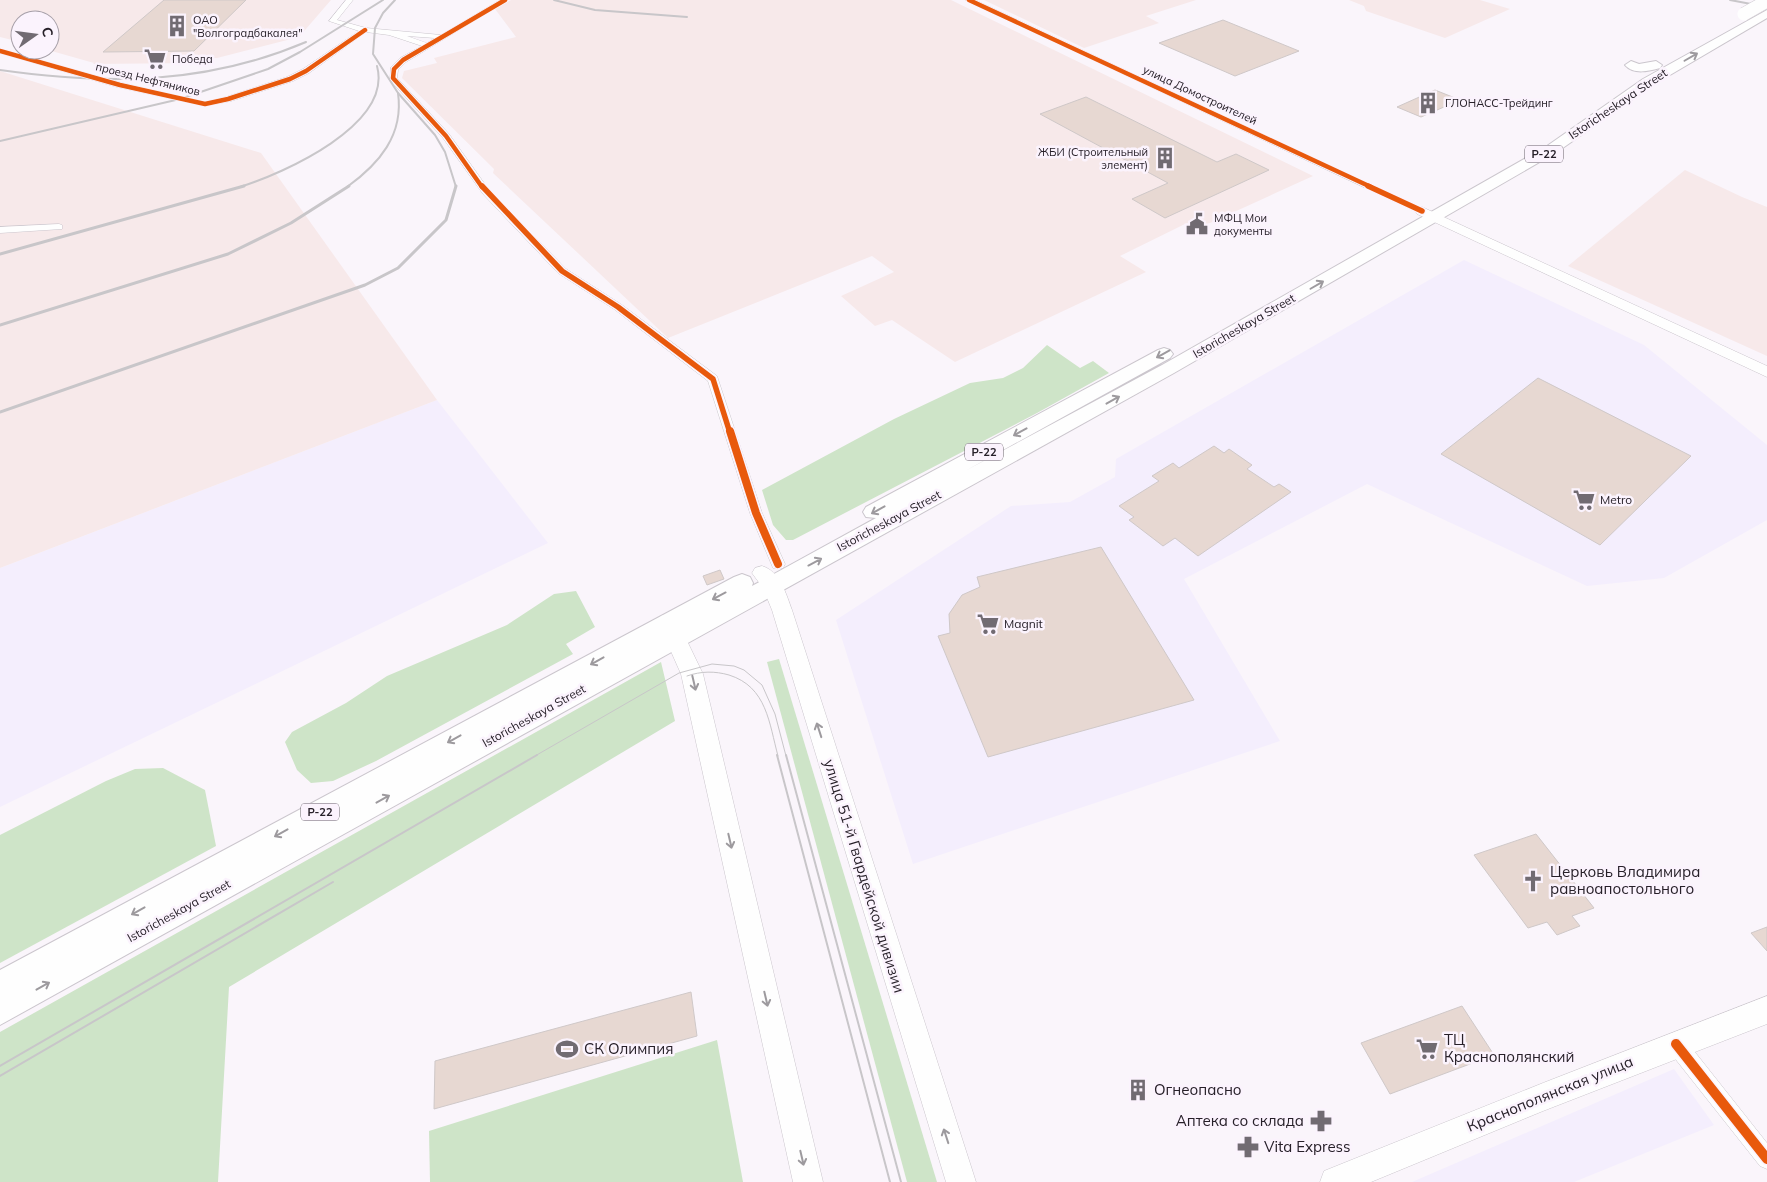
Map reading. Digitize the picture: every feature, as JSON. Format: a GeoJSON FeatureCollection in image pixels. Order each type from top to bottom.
{"type":"FeatureCollection","features":[{"type":"Feature","properties":{"kind":"highway","name":"Istoricheskaya Street"},"geometry":{"type":"LineString","coordinates":[[0,1010],[770,574],[1090,413],[1541,146],[1636,78],[1631,65],[1638,68],[1656,65],[1766,0]]}},
{"type":"Feature","properties":{"kind":"highway","name":"Istoricheskaya Street"},"geometry":{"type":"LineString","coordinates":[[1429,214],[1552,149],[1648,82],[1762,16]]}},
{"type":"Feature","properties":{"kind":"highway","name":"Istoricheskaya Street"},"geometry":{"type":"LineString","coordinates":[[0,986],[672,630]]}},
{"type":"Feature","properties":{"kind":"main road"},"geometry":{"type":"LineString","coordinates":[[1429,214],[1767,372]]}},
{"type":"Feature","properties":{"kind":"main road","name":"улица 51-й Гвардейской дивизии"},"geometry":{"type":"LineString","coordinates":[[770,574],[961,1182]]}},
{"type":"Feature","properties":{"kind":"main road"},"geometry":{"type":"LineString","coordinates":[[672,630],[692,674],[808,1182]]}},
{"type":"Feature","properties":{"kind":"main road","name":"Краснополянская улица"},"geometry":{"type":"LineString","coordinates":[[1335,1182],[1676,1044],[1767,1010]]}},
{"type":"Feature","properties":{"kind":"street"},"geometry":{"type":"LineString","coordinates":[[350,0],[333,21],[365,30],[442,37]]}},
{"type":"Feature","properties":{"kind":"street"},"geometry":{"type":"LineString","coordinates":[[505,0],[403,60],[394,69],[393,78],[446,136],[486,192],[562,271],[618,307],[713,379],[756,513],[770,574]]}},
{"type":"Feature","properties":{"kind":"street","name":"улица Домостроителей"},"geometry":{"type":"LineString","coordinates":[[970,0],[1429,214]]}},
{"type":"Feature","properties":{"kind":"street","name":"проезд Нефтяников"},"geometry":{"type":"LineString","coordinates":[[0,51],[120,85],[205,104],[228,100],[290,79],[306,71],[365,30]]}},
{"type":"Feature","properties":{"kind":"street"},"geometry":{"type":"LineString","coordinates":[[390,33],[427,46]]}},
{"type":"Feature","properties":{"kind":"street"},"geometry":{"type":"LineString","coordinates":[[0,230],[59,227]]}},
{"type":"Feature","properties":{"kind":"street"},"geometry":{"type":"LineString","coordinates":[[1676,1044],[1767,1159]]}},
{"type":"Feature","properties":{"kind":"shaded area"},"geometry":{"type":"Polygon","coordinates":[[[0,0],[331,0],[299,37],[217,58],[200,58],[196,63],[93,64],[60,53],[60,10],[10,10],[10,40],[0,37],[0,0]]]}},
{"type":"Feature","properties":{"kind":"shaded area"},"geometry":{"type":"Polygon","coordinates":[[[511,0],[951,0],[1313,176],[1199,228],[1187,223],[1120,256],[1146,272],[955,362],[892,320],[875,326],[841,296],[894,272],[872,256],[668,338],[493,173],[494,169],[402,78],[404,71],[437,63],[434,58],[516,37],[495,9],[511,0]]]}},
{"type":"Feature","properties":{"kind":"shaded area"},"geometry":{"type":"Polygon","coordinates":[[[984,0],[1196,0],[1146,16],[1159,23],[1084,48],[984,0]]]}},
{"type":"Feature","properties":{"kind":"shaded area"},"geometry":{"type":"Polygon","coordinates":[[[1349,0],[1480,0],[1510,9],[1445,38],[1366,11],[1364,6],[1349,0]]]}},
{"type":"Feature","properties":{"kind":"shaded area"},"geometry":{"type":"Polygon","coordinates":[[[0,71],[261,153],[437,400],[0,568],[0,71]]]}},
{"type":"Feature","properties":{"kind":"shaded area"},"geometry":{"type":"Polygon","coordinates":[[[1685,170],[1767,207],[1767,356],[1568,266],[1685,170]]]}},
{"type":"Feature","properties":{"kind":"shaded area"},"geometry":{"type":"Polygon","coordinates":[[[1464,260],[1644,345],[1767,445],[1767,520],[1664,578],[1587,586],[1367,484],[1184,579],[1280,741],[913,864],[836,620],[1011,506],[1070,502],[1115,477],[1116,459],[1464,260]]]}},
{"type":"Feature","properties":{"kind":"shaded area"},"geometry":{"type":"Polygon","coordinates":[[[437,400],[548,543],[0,807],[0,568],[437,400]]]}},
{"type":"Feature","properties":{"kind":"shaded area"},"geometry":{"type":"Polygon","coordinates":[[[1674,1069],[1714,1125],[1574,1182],[1412,1182],[1674,1069]]]}},
{"type":"Feature","properties":{"kind":"green space"},"geometry":{"type":"Polygon","coordinates":[[[1047,345],[1080,368],[1093,361],[1109,373],[1037,413],[793,540],[786,540],[773,525],[762,490],[894,419],[970,383],[1003,378],[1023,368],[1047,345]]]}},
{"type":"Feature","properties":{"kind":"green space"},"geometry":{"type":"Polygon","coordinates":[[[576,591],[595,627],[566,644],[573,654],[376,761],[333,781],[311,783],[297,770],[285,742],[292,732],[346,703],[387,676],[507,625],[554,594],[576,591]]]}},
{"type":"Feature","properties":{"kind":"green space"},"geometry":{"type":"Polygon","coordinates":[[[779,659],[937,1182],[907,1182],[767,662],[779,659]]]}},
{"type":"Feature","properties":{"kind":"green space"},"geometry":{"type":"Polygon","coordinates":[[[661,662],[675,721],[229,987],[218,1182],[0,1182],[0,1032],[661,662]]]}},
{"type":"Feature","properties":{"kind":"green space"},"geometry":{"type":"Polygon","coordinates":[[[163,768],[205,790],[216,846],[0,963],[0,835],[106,781],[135,769],[163,768]]]}},
{"type":"Feature","properties":{"kind":"green space"},"geometry":{"type":"Polygon","coordinates":[[[717,1040],[743,1182],[430,1182],[429,1131],[717,1040]]]}},
{"type":"Feature","properties":{"kind":"building","name":"ОАО \"Волгоградбакалея\""},"geometry":{"type":"Polygon","coordinates":[[[164,0],[246,0],[194,51],[103,52],[164,0]]]}},
{"type":"Feature","properties":{"kind":"building"},"geometry":{"type":"Polygon","coordinates":[[[1223,20],[1299,51],[1235,76],[1159,43],[1223,20]]]}},
{"type":"Feature","properties":{"kind":"building","name":"ГЛОНАСС-Трейдинг"},"geometry":{"type":"Polygon","coordinates":[[[1435,90],[1460,100],[1421,117],[1397,107],[1435,90]]]}},
{"type":"Feature","properties":{"kind":"building","name":"ЖБИ (Строительный элемент)"},"geometry":{"type":"Polygon","coordinates":[[[1086,97],[1217,162],[1236,154],[1269,170],[1165,218],[1132,199],[1168,183],[1040,114],[1086,97]]]}},
{"type":"Feature","properties":{"kind":"building","name":"Metro"},"geometry":{"type":"Polygon","coordinates":[[[1538,378],[1691,456],[1600,545],[1441,454],[1538,378]]]}},
{"type":"Feature","properties":{"kind":"building"},"geometry":{"type":"Polygon","coordinates":[[[1214,446],[1224,453],[1229,449],[1252,465],[1247,469],[1274,487],[1279,484],[1291,492],[1198,556],[1175,538],[1163,546],[1129,520],[1134,517],[1119,506],[1159,481],[1152,476],[1173,463],[1179,468],[1214,446]]]}},
{"type":"Feature","properties":{"kind":"building"},"geometry":{"type":"Polygon","coordinates":[[[1101,547],[1194,700],[988,757],[938,636],[950,633],[949,614],[962,595],[980,587],[977,577],[1101,547]]]}},
{"type":"Feature","properties":{"kind":"building"},"geometry":{"type":"Polygon","coordinates":[[[720,570],[724,579],[707,585],[703,576],[720,570]]]}},
{"type":"Feature","properties":{"kind":"building","name":"Церковь Владимира равноапостольного"},"geometry":{"type":"Polygon","coordinates":[[[1536,834],[1594,908],[1572,916],[1580,926],[1557,935],[1547,922],[1528,928],[1474,855],[1536,834]]]}},
{"type":"Feature","properties":{"kind":"building"},"geometry":{"type":"Polygon","coordinates":[[[1767,927],[1767,951],[1751,933],[1767,927]]]}},
{"type":"Feature","properties":{"kind":"building","name":"СК Олимпия"},"geometry":{"type":"Polygon","coordinates":[[[691,992],[697,1036],[434,1109],[435,1061],[691,992]]]}},
{"type":"Feature","properties":{"kind":"building","name":"ТЦ Краснополянский"},"geometry":{"type":"Polygon","coordinates":[[[1462,1006],[1494,1055],[1390,1094],[1361,1043],[1462,1006]]]}},
{"type":"Feature","properties":{"kind":"building","name":"Огнеопасно"},"geometry":{"type":"Polygon","coordinates":[[[1140,1081],[1146,1096],[1136,1099],[1130,1084],[1140,1081]]]}},
{"type":"Feature","properties":{"kind":"tram line"},"geometry":{"type":"LineString","coordinates":[[535,756],[679,673],[712,664],[734,666],[744,670],[762,685],[775,714],[786,756]]}},
{"type":"Feature","properties":{"kind":"tram line"},"geometry":{"type":"LineString","coordinates":[[687,676],[703,672],[724,674],[742,681],[751,688],[759,697],[769,719],[778,756]]}},
{"type":"Feature","properties":{"kind":"tram line"},"geometry":{"type":"LineString","coordinates":[[0,1066],[537,755]]}},
{"type":"Feature","properties":{"kind":"tram line"},"geometry":{"type":"LineString","coordinates":[[777,755],[890,1182]]}},
{"type":"Feature","properties":{"kind":"tram line"},"geometry":{"type":"LineString","coordinates":[[786,755],[901,1182]]}},
{"type":"Feature","properties":{"kind":"tram line"},"geometry":{"type":"LineString","coordinates":[[0,1076],[333,882]]}},
{"type":"Feature","properties":{"kind":"railway"},"geometry":{"type":"LineString","coordinates":[[0,141],[180,99],[268,69],[300,52],[383,0]]}},
{"type":"Feature","properties":{"kind":"railway"},"geometry":{"type":"LineString","coordinates":[[395,0],[383,13],[375,28],[373,54],[398,93]]}},
{"type":"Feature","properties":{"kind":"railway"},"geometry":{"type":"LineString","coordinates":[[554,0],[595,10],[687,17]]}},
{"type":"Feature","properties":{"kind":"railway"},"geometry":{"type":"LineString","coordinates":[[1730,0],[1767,7]]}},
{"type":"Feature","properties":{"kind":"railway"},"geometry":{"type":"LineString","coordinates":[[0,70],[79,78],[155,78],[231,67],[306,42]]}},
{"type":"Feature","properties":{"kind":"railway"},"geometry":{"type":"LineString","coordinates":[[240,187],[307,158],[352,127],[369,108],[378,88],[377,66]]}},
{"type":"Feature","properties":{"kind":"railway"},"geometry":{"type":"LineString","coordinates":[[347,187],[369,169],[387,147],[397,122],[399,108],[398,93]]}},
{"type":"Feature","properties":{"kind":"railway"},"geometry":{"type":"LineString","coordinates":[[398,93],[435,135],[445,152],[456,187]]}},
{"type":"Feature","properties":{"kind":"railway"},"geometry":{"type":"LineString","coordinates":[[0,254],[244,186]]}},
{"type":"Feature","properties":{"kind":"railway"},"geometry":{"type":"LineString","coordinates":[[0,325],[228,254],[291,223],[349,186]]}},
{"type":"Feature","properties":{"kind":"railway"},"geometry":{"type":"LineString","coordinates":[[0,412],[365,285],[398,268],[446,220],[456,187]]}},
{"type":"Feature","properties":{"kind":"cycle path"},"geometry":{"type":"LineString","coordinates":[[505,0],[403,60],[394,69],[393,78],[446,136],[486,192],[562,271],[618,307],[713,379],[756,513],[778,564]]}},
{"type":"Feature","properties":{"kind":"cycle path"},"geometry":{"type":"LineString","coordinates":[[969,0],[1422,211]]}},
{"type":"Feature","properties":{"kind":"cycle path"},"geometry":{"type":"LineString","coordinates":[[0,51],[120,85],[205,104],[228,99],[290,79],[306,71],[365,30]]}},
{"type":"Feature","properties":{"kind":"cycle path"},"geometry":{"type":"LineString","coordinates":[[1676,1044],[1767,1159]]}},
{"type":"Feature","properties":{"kind":"place","name":"ОАО \"Волгоградбакалея\""},"geometry":{"type":"Point","coordinates":[177,26]}},
{"type":"Feature","properties":{"kind":"place","name":"Победа"},"geometry":{"type":"Point","coordinates":[155,59]}},
{"type":"Feature","properties":{"kind":"place","name":"ГЛОНАСС-Трейдинг"},"geometry":{"type":"Point","coordinates":[1428,103]}},
{"type":"Feature","properties":{"kind":"place","name":"ЖБИ (Строительный элемент)"},"geometry":{"type":"Point","coordinates":[1165,158]}},
{"type":"Feature","properties":{"kind":"place","name":"МФЦ Мои документы"},"geometry":{"type":"Point","coordinates":[1197,224]}},
{"type":"Feature","properties":{"kind":"place","name":"Metro"},"geometry":{"type":"Point","coordinates":[1584,500]}},
{"type":"Feature","properties":{"kind":"place","name":"Magnit"},"geometry":{"type":"Point","coordinates":[988,624]}},
{"type":"Feature","properties":{"kind":"place","name":"Церковь Владимира равноапостольного"},"geometry":{"type":"Point","coordinates":[1533,881]}},
{"type":"Feature","properties":{"kind":"place","name":"СК Олимпия"},"geometry":{"type":"Point","coordinates":[567,1049]}},
{"type":"Feature","properties":{"kind":"place","name":"ТЦ Краснополянский"},"geometry":{"type":"Point","coordinates":[1427,1049]}},
{"type":"Feature","properties":{"kind":"place","name":"Огнеопасно"},"geometry":{"type":"Point","coordinates":[1138,1090]}},
{"type":"Feature","properties":{"kind":"place","name":"Аптека со склада"},"geometry":{"type":"Point","coordinates":[1321,1121]}},
{"type":"Feature","properties":{"kind":"place","name":"Vita Express"},"geometry":{"type":"Point","coordinates":[1248,1147]}}]}
